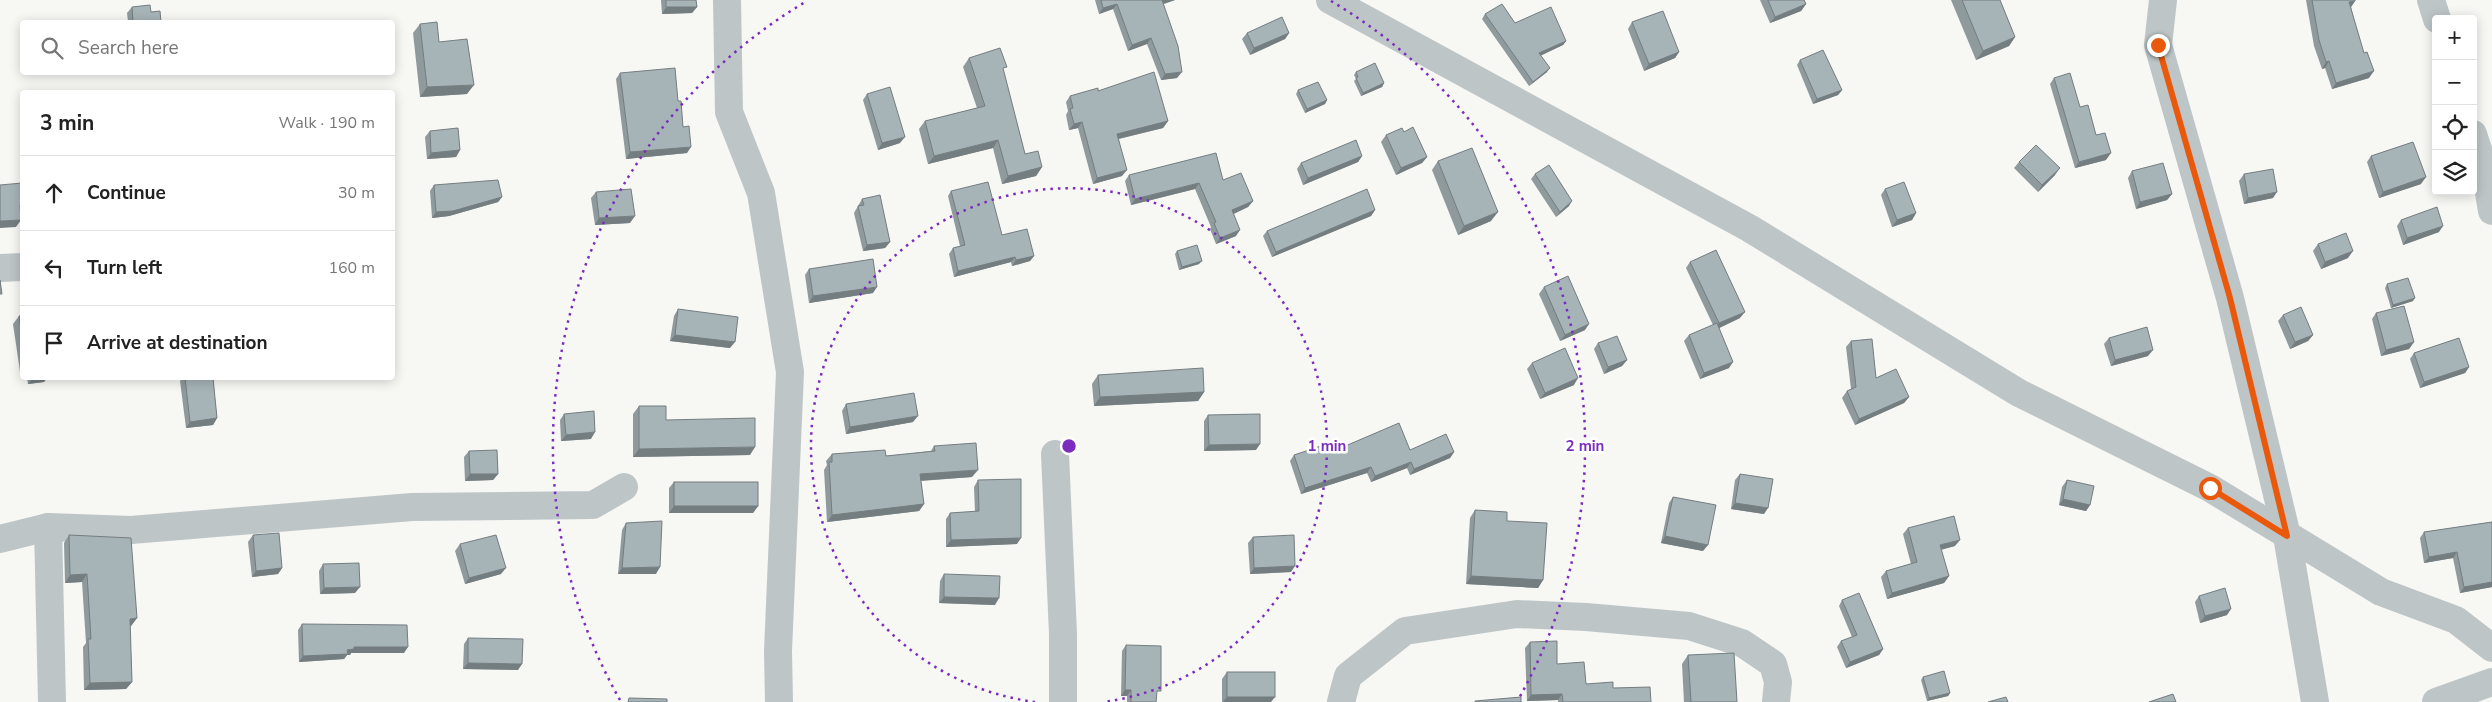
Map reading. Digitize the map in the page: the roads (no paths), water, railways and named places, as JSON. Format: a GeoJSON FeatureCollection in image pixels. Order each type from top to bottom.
{"type":"FeatureCollection","features":[{"type":"Feature","properties":{"kind":"street"},"geometry":{"type":"LineString","coordinates":[[727,0],[729,112],[761,193],[790,372],[778,651],[779,702]]}},
{"type":"Feature","properties":{"kind":"street"},"geometry":{"type":"LineString","coordinates":[[1330,0],[1749,228],[2019,393],[2210,488],[2381,592],[2456,620],[2492,648]]}},
{"type":"Feature","properties":{"kind":"street"},"geometry":{"type":"LineString","coordinates":[[2163,0],[2158,45],[2230,298],[2287,536],[2315,702]]}},
{"type":"Feature","properties":{"kind":"street"},"geometry":{"type":"LineString","coordinates":[[2431,0],[2436,15]]}},
{"type":"Feature","properties":{"kind":"street"},"geometry":{"type":"LineString","coordinates":[[2477,146],[2486,174],[2492,211]]}},
{"type":"Feature","properties":{"kind":"street"},"geometry":{"type":"LineString","coordinates":[[0,268],[20,267]]}},
{"type":"Feature","properties":{"kind":"street"},"geometry":{"type":"LineString","coordinates":[[1055,454],[1063,634],[1063,702]]}},
{"type":"Feature","properties":{"kind":"street"},"geometry":{"type":"LineString","coordinates":[[0,539],[48,527],[131,530],[412,507],[593,505],[624,488]]}},
{"type":"Feature","properties":{"kind":"street"},"geometry":{"type":"LineString","coordinates":[[48,527],[52,702]]}},
{"type":"Feature","properties":{"kind":"street"},"geometry":{"type":"LineString","coordinates":[[1341,702],[1348,676],[1405,631],[1517,614],[1586,617],[1690,626],[1742,643],[1772,664],[1778,682],[1776,702]]}},
{"type":"Feature","properties":{"kind":"street"},"geometry":{"type":"LineString","coordinates":[[2436,702],[2492,682]]}}]}
